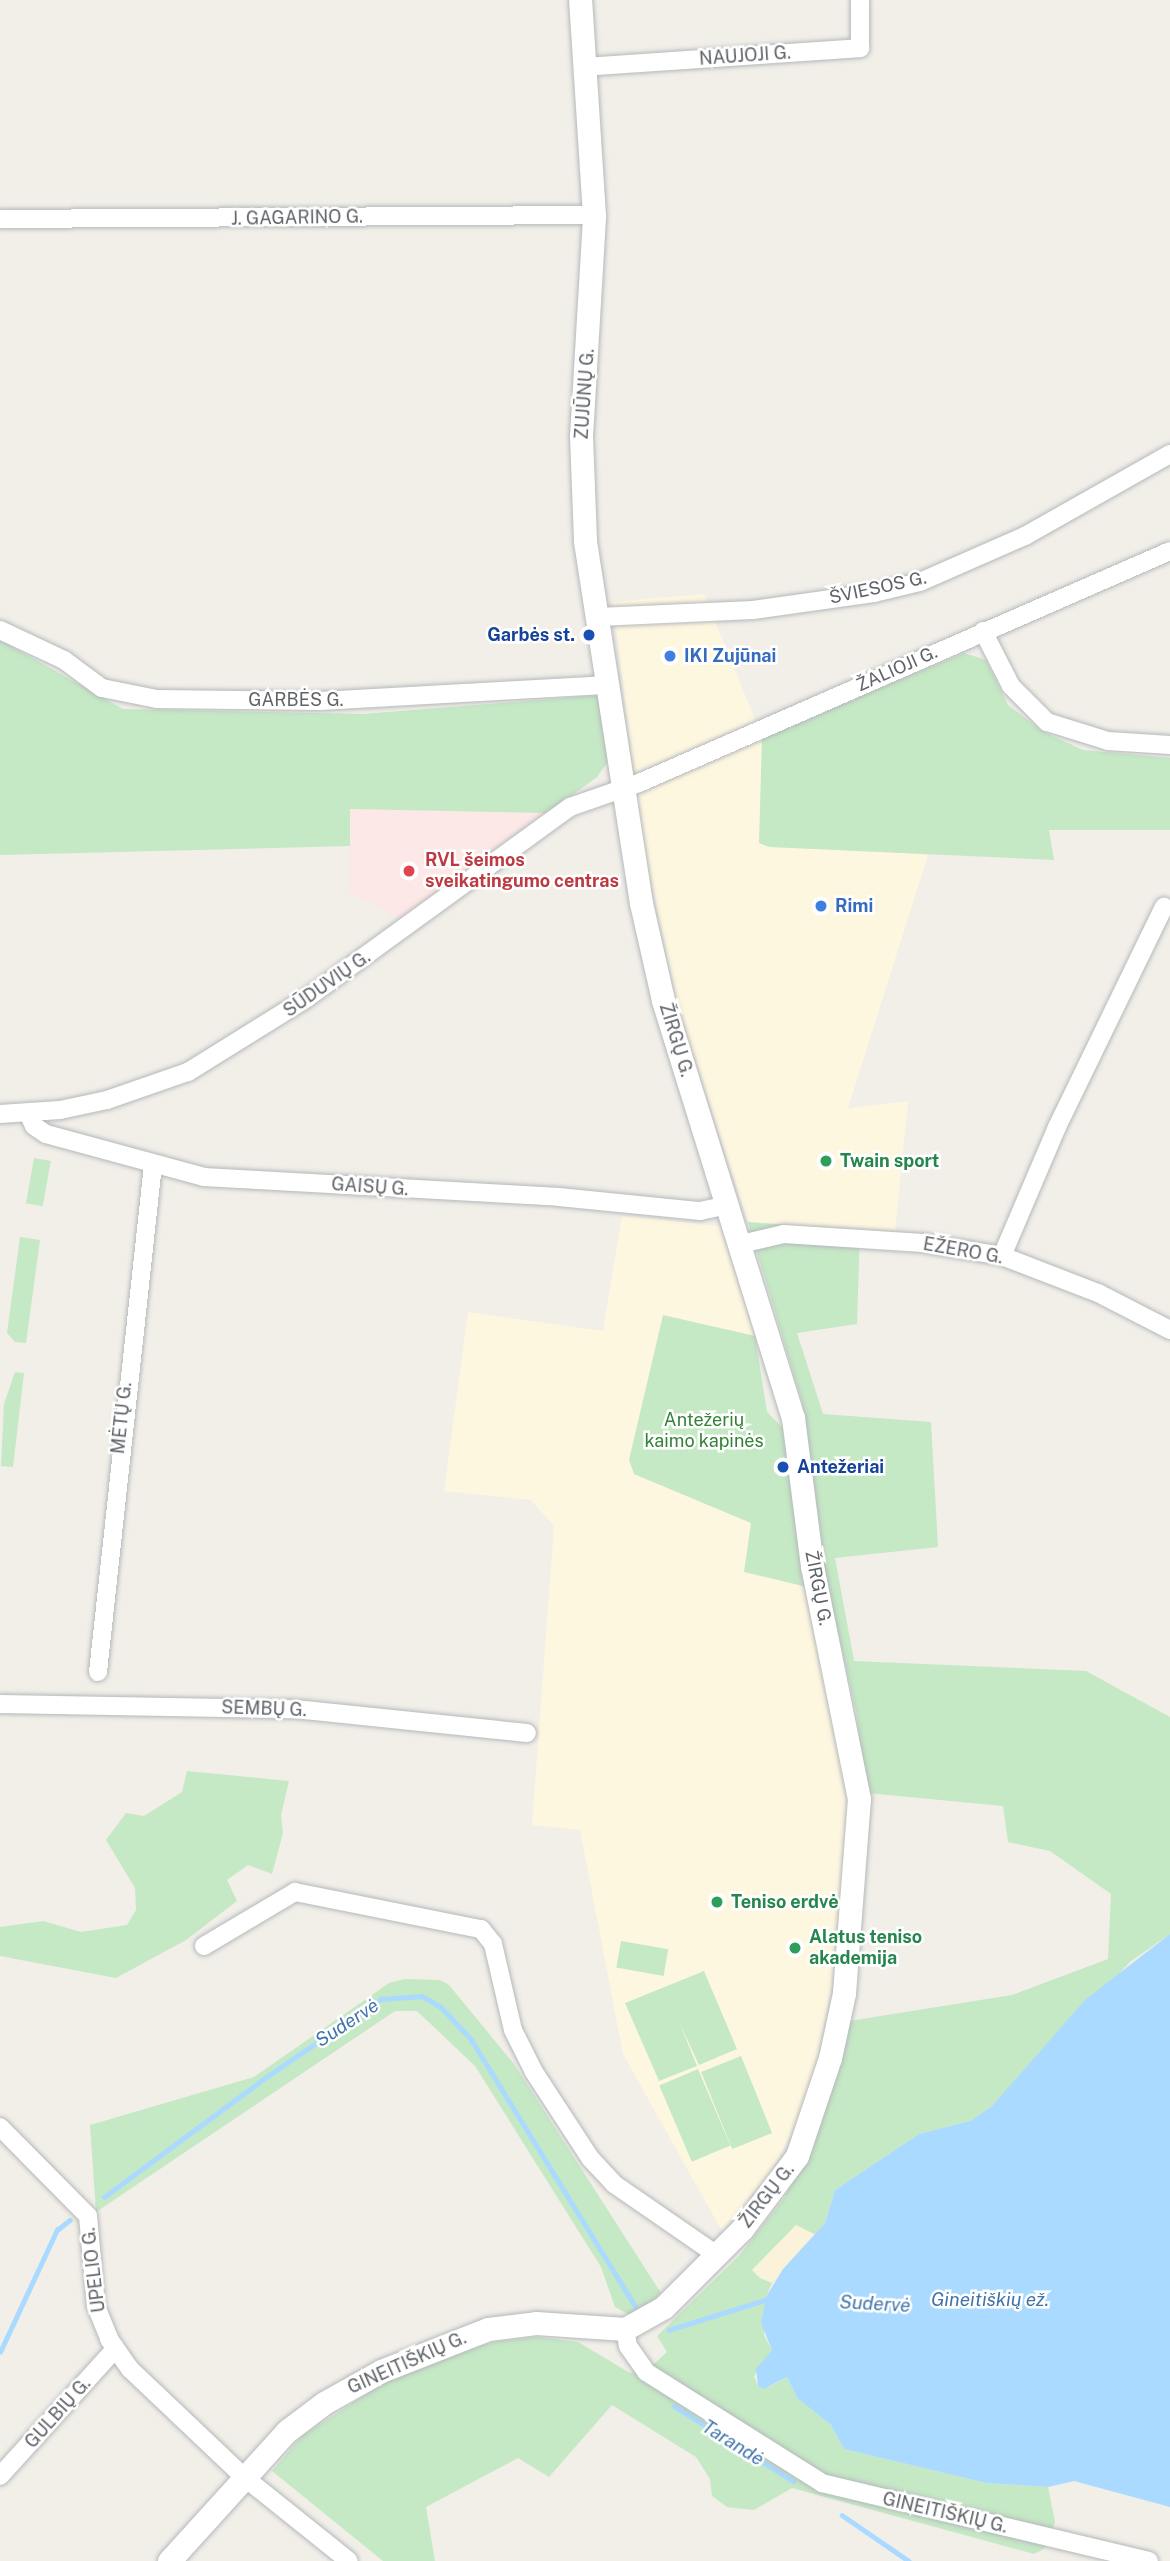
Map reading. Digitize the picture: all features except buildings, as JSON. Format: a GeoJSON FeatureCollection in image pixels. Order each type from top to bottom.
{"type":"FeatureCollection","features":[{"type":"Feature","properties":{"kind":"street","name":"ZUJŪNŲ G."},"geometry":{"type":"LineString","coordinates":[[580,0],[594,215],[580,476],[624,785]]}},
{"type":"Feature","properties":{"kind":"street","name":"NAUJOJI G."},"geometry":{"type":"LineString","coordinates":[[583,67],[860,48],[860,0]]}},
{"type":"Feature","properties":{"kind":"street","name":"J. GAGARINO G."},"geometry":{"type":"LineString","coordinates":[[0,219],[594,215]]}},
{"type":"Feature","properties":{"kind":"street","name":"ŠVIESOS G."},"geometry":{"type":"LineString","coordinates":[[598,617],[753,610],[874,593],[920,582],[1025,536],[1170,454]]}},
{"type":"Feature","properties":{"kind":"street","name":"ŽALIOJI G."},"geometry":{"type":"LineString","coordinates":[[624,785],[639,783],[1170,551]]}},
{"type":"Feature","properties":{"kind":"street","name":"GARBĖS G."},"geometry":{"type":"LineString","coordinates":[[0,630],[64,660],[102,688],[157,699],[320,701],[609,685]]}},
{"type":"Feature","properties":{"kind":"street"},"geometry":{"type":"LineString","coordinates":[[983,631],[1011,686],[1047,722],[1108,741],[1170,745]]}},
{"type":"Feature","properties":{"kind":"street","name":"SŪDUVIŲ G."},"geometry":{"type":"LineString","coordinates":[[0,1114],[28,1113],[146,1088],[224,1053],[397,935],[570,807],[624,785]]}},
{"type":"Feature","properties":{"kind":"street","name":"ŽIRGŲ G."},"geometry":{"type":"LineString","coordinates":[[624,785],[641,904],[663,1000],[793,1418],[812,1566],[852,1755],[859,1816],[844,1993],[813,2113],[797,2156],[717,2255],[664,2307],[625,2329]]}},
{"type":"Feature","properties":{"kind":"street"},"geometry":{"type":"LineString","coordinates":[[1002,1256],[1058,1127],[1164,907]]}},
{"type":"Feature","properties":{"kind":"street","name":"GAISŲ G."},"geometry":{"type":"LineString","coordinates":[[28,1113],[34,1126],[46,1133],[153,1165],[204,1177],[559,1197],[700,1210],[728,1205]]}},
{"type":"Feature","properties":{"kind":"street","name":"MĖTŲ G."},"geometry":{"type":"LineString","coordinates":[[98,1672],[153,1165]]}},
{"type":"Feature","properties":{"kind":"street","name":"EŽERO G."},"geometry":{"type":"LineString","coordinates":[[741,1244],[797,1235],[923,1243],[1002,1256],[1098,1293],[1170,1330]]}},
{"type":"Feature","properties":{"kind":"street","name":"SEMBŲ G."},"geometry":{"type":"LineString","coordinates":[[0,1704],[295,1709],[527,1733]]}},
{"type":"Feature","properties":{"kind":"street"},"geometry":{"type":"LineString","coordinates":[[204,1946],[295,1892],[481,1929],[493,1944],[513,2030],[534,2073],[590,2158],[614,2184],[717,2255]]}},
{"type":"Feature","properties":{"kind":"street","name":"UPELIO G."},"geometry":{"type":"LineString","coordinates":[[0,2127],[88,2216],[96,2306],[116,2349],[130,2369],[244,2477],[349,2561]]}},
{"type":"Feature","properties":{"kind":"street","name":"GINEITIŠKIŲ G."},"geometry":{"type":"LineString","coordinates":[[169,2561],[287,2431],[324,2403],[438,2345],[512,2325],[625,2329],[628,2346],[646,2372],[822,2483],[1149,2561]]}},
{"type":"Feature","properties":{"kind":"street","name":"GULBIŲ G."},"geometry":{"type":"LineString","coordinates":[[0,2476],[116,2349]]}},
{"type":"Feature","properties":{"kind":"shaded area"},"geometry":{"type":"Polygon","coordinates":[[[704,594],[762,737],[760,843],[928,855],[848,1108],[908,1101],[895,1231],[748,1222],[677,1005],[639,820],[613,602],[704,594]]]}},
{"type":"Feature","properties":{"kind":"shaded area","name":"RVL šeimos sveikatingumo centras"},"geometry":{"type":"Polygon","coordinates":[[[350,809],[548,813],[401,918],[349,892],[350,809]]]}},
{"type":"Feature","properties":{"kind":"shaded area"},"geometry":{"type":"Polygon","coordinates":[[[622,1216],[721,1226],[755,1336],[663,1316],[634,1474],[751,1523],[807,1587],[851,1800],[837,1957],[816,2070],[794,2130],[770,2173],[722,2231],[623,2054],[580,1830],[532,1825],[554,1526],[531,1500],[444,1491],[468,1312],[603,1331],[622,1216]]]}},
{"type":"Feature","properties":{"kind":"green space"},"geometry":{"type":"Polygon","coordinates":[[[0,640],[123,709],[363,714],[602,695],[609,760],[597,777],[548,813],[350,809],[350,846],[0,855],[0,640]]]}},
{"type":"Feature","properties":{"kind":"green space"},"geometry":{"type":"Polygon","coordinates":[[[964,653],[986,660],[1008,705],[1042,731],[1083,750],[1170,758],[1170,830],[1049,830],[1054,860],[769,847],[759,843],[762,737],[964,653]]]}},
{"type":"Feature","properties":{"kind":"green space"},"geometry":{"type":"Polygon","coordinates":[[[34,1158],[51,1161],[43,1206],[26,1203],[34,1158]]]}},
{"type":"Feature","properties":{"kind":"green space"},"geometry":{"type":"Polygon","coordinates":[[[748,1222],[860,1230],[857,1324],[797,1333],[823,1414],[931,1422],[938,1547],[835,1558],[854,1661],[1086,1671],[1170,1717],[1170,1934],[1131,1961],[992,2106],[970,2121],[919,2134],[835,2190],[825,2223],[772,2283],[766,2297],[764,2335],[772,2350],[754,2376],[758,2386],[769,2387],[787,2377],[797,2398],[831,2425],[844,2449],[986,2483],[1048,2487],[1055,2522],[1045,2548],[1034,2554],[792,2488],[754,2510],[727,2507],[712,2496],[710,2479],[696,2457],[612,2405],[549,2477],[518,2458],[426,2507],[435,2561],[383,2561],[272,2471],[303,2435],[393,2377],[462,2350],[500,2341],[537,2337],[578,2342],[630,2373],[655,2363],[667,2352],[657,2336],[739,2256],[784,2198],[815,2138],[849,2021],[1012,1995],[1108,1959],[1111,1894],[1050,1851],[1008,1842],[1003,1806],[867,1793],[856,1711],[821,1558],[802,1402],[748,1222]]]}},
{"type":"Feature","properties":{"kind":"green space"},"geometry":{"type":"Polygon","coordinates":[[[20,1237],[40,1240],[26,1343],[15,1342],[7,1333],[20,1237]]]}},
{"type":"Feature","properties":{"kind":"green space","name":"Antežerių kaimo kapinės"},"geometry":{"type":"Polygon","coordinates":[[[663,1315],[755,1336],[767,1412],[783,1428],[807,1587],[744,1572],[751,1523],[634,1474],[629,1460],[663,1315]]]}},
{"type":"Feature","properties":{"kind":"green space"},"geometry":{"type":"Polygon","coordinates":[[[15,1372],[24,1373],[13,1467],[1,1466],[4,1404],[15,1372]]]}},
{"type":"Feature","properties":{"kind":"green space"},"geometry":{"type":"Polygon","coordinates":[[[187,1771],[289,1781],[281,1815],[283,1833],[272,1874],[248,1865],[227,1880],[237,1901],[186,1940],[116,1978],[0,1956],[0,1927],[43,1921],[81,1932],[127,1925],[136,1910],[135,1888],[106,1840],[126,1813],[144,1816],[182,1792],[187,1771]]]}},
{"type":"Feature","properties":{"kind":"green space"},"geometry":{"type":"Polygon","coordinates":[[[621,1941],[668,1949],[664,1976],[616,1968],[621,1941]]]}},
{"type":"Feature","properties":{"kind":"green space"},"geometry":{"type":"Polygon","coordinates":[[[704,1971],[737,2049],[699,2065],[680,2024],[697,2066],[659,2081],[625,2003],[704,1971]]]}},
{"type":"Feature","properties":{"kind":"green space"},"geometry":{"type":"Polygon","coordinates":[[[405,1979],[440,1980],[449,1985],[514,2064],[661,2293],[633,2317],[615,2307],[601,2267],[475,2066],[417,2011],[395,2011],[96,2212],[90,2125],[254,2077],[389,1983],[405,1979]]]}},
{"type":"Feature","properties":{"kind":"green space"},"geometry":{"type":"Polygon","coordinates":[[[741,2056],[772,2133],[732,2149],[701,2072],[741,2056]]]}},
{"type":"Feature","properties":{"kind":"green space"},"geometry":{"type":"Polygon","coordinates":[[[698,2069],[730,2145],[692,2162],[659,2085],[698,2069]]]}},
{"type":"Feature","properties":{"kind":"sand"},"geometry":{"type":"Polygon","coordinates":[[[796,2225],[816,2235],[772,2283],[760,2278],[752,2270],[796,2225]]]}},
{"type":"Feature","properties":{"kind":"water","name":"Gineitiškių ež."},"geometry":{"type":"Polygon","coordinates":[[[1170,1934],[1170,2507],[1074,2481],[1048,2487],[986,2483],[844,2449],[831,2425],[797,2398],[787,2377],[764,2389],[758,2386],[756,2369],[772,2350],[761,2323],[766,2297],[783,2269],[825,2223],[835,2190],[919,2134],[970,2121],[992,2106],[1086,1999],[1170,1934]]]}},
{"type":"Feature","properties":{"kind":"waterway","name":"Sudervė"},"geometry":{"type":"LineString","coordinates":[[104,2197],[269,2075],[381,1999],[422,1996],[441,2007],[471,2039],[638,2310]]}},
{"type":"Feature","properties":{"kind":"waterway","name":"Sudervė"},"geometry":{"type":"LineString","coordinates":[[0,2352],[57,2230],[70,2220]]}},
{"type":"Feature","properties":{"kind":"waterway","name":"Sudervė"},"geometry":{"type":"LineString","coordinates":[[669,2330],[771,2298]]}},
{"type":"Feature","properties":{"kind":"waterway","name":"Tarandė"},"geometry":{"type":"LineString","coordinates":[[674,2406],[793,2481]]}},
{"type":"Feature","properties":{"kind":"waterway","name":"Tarandė"},"geometry":{"type":"LineString","coordinates":[[842,2515],[909,2561]]}},
{"type":"Feature","properties":{"kind":"place","name":"Garbės st."},"geometry":{"type":"Point","coordinates":[589,635]}},
{"type":"Feature","properties":{"kind":"place","name":"IKI Zujūnai"},"geometry":{"type":"Point","coordinates":[670,656]}},
{"type":"Feature","properties":{"kind":"place","name":"RVL šeimos sveikatingumo centras"},"geometry":{"type":"Point","coordinates":[409,871]}},
{"type":"Feature","properties":{"kind":"place","name":"Rimi"},"geometry":{"type":"Point","coordinates":[821,906]}},
{"type":"Feature","properties":{"kind":"place","name":"Twain sport"},"geometry":{"type":"Point","coordinates":[826,1161]}},
{"type":"Feature","properties":{"kind":"place","name":"Antežeriai"},"geometry":{"type":"Point","coordinates":[783,1467]}},
{"type":"Feature","properties":{"kind":"place","name":"Teniso erdvė"},"geometry":{"type":"Point","coordinates":[717,1902]}},
{"type":"Feature","properties":{"kind":"place","name":"Alatus teniso akademija"},"geometry":{"type":"Point","coordinates":[795,1948]}}]}
